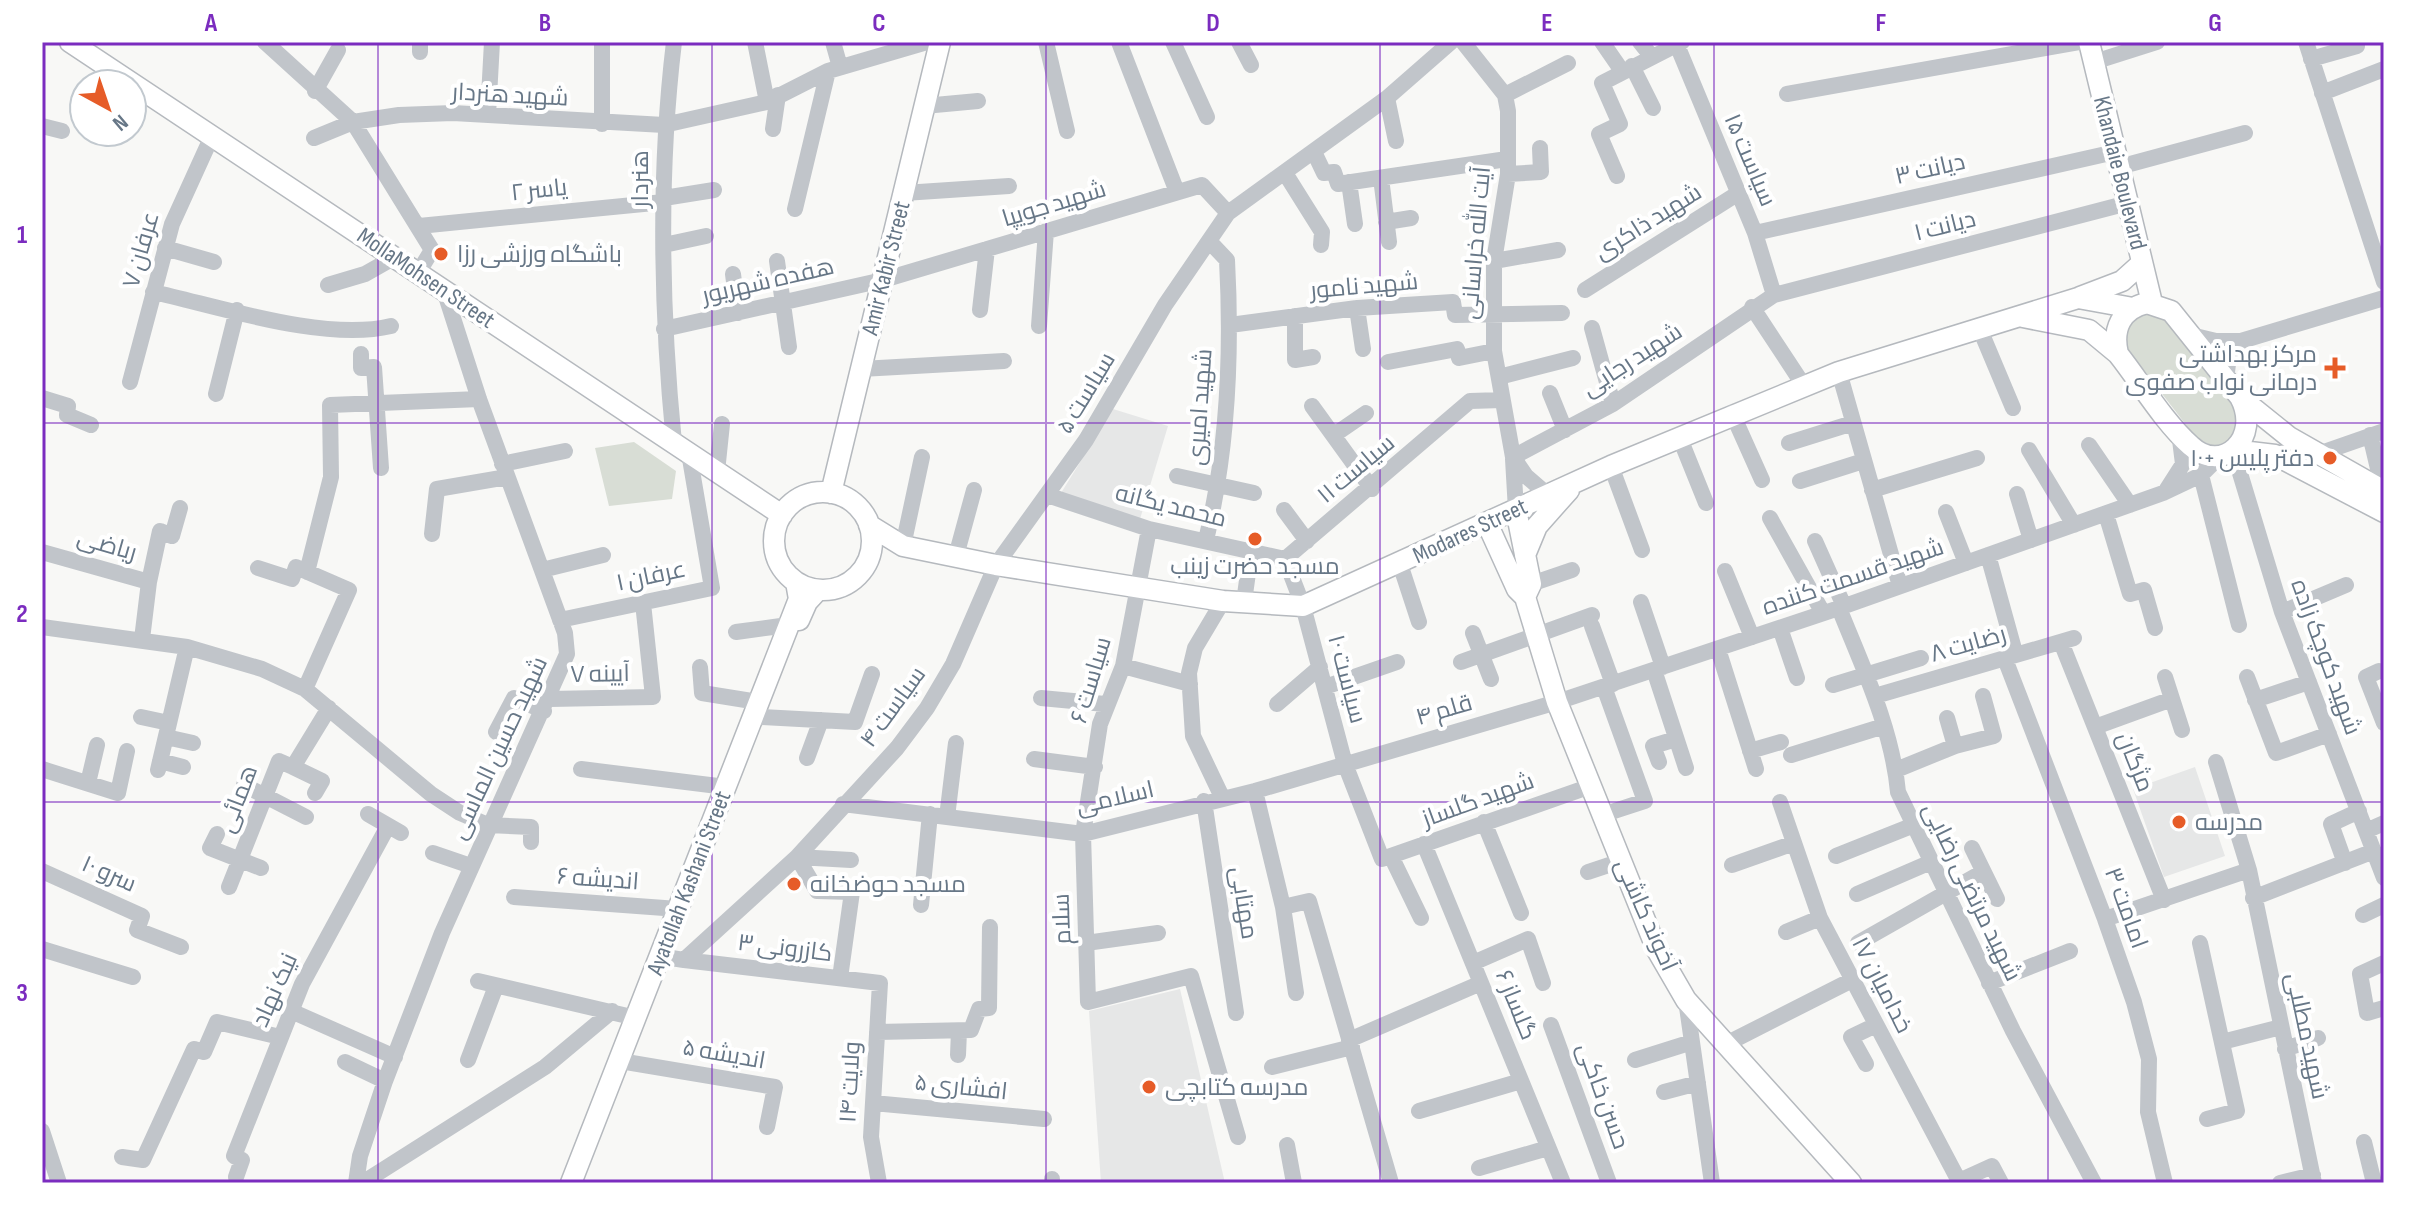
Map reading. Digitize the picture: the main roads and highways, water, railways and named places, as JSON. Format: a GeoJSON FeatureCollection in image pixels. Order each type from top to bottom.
{"type":"FeatureCollection","features":[{"type":"Feature","properties":{"kind":"main road","name":"MollaMohsen Street"},"geometry":{"type":"LineString","coordinates":[[70,42],[782,515]]}},
{"type":"Feature","properties":{"kind":"main road","name":"Amir Kabir Street"},"geometry":{"type":"LineString","coordinates":[[831,493],[940,42]]}},
{"type":"Feature","properties":{"kind":"main road","name":"Khandaie Boulevard"},"geometry":{"type":"LineString","coordinates":[[2091,52],[2142,263],[2142,306]]}},
{"type":"Feature","properties":{"kind":"main road","name":"Modares Street"},"geometry":{"type":"LineString","coordinates":[[903,546],[1138,588],[1234,602],[1303,606],[1732,413],[1839,372],[2078,298],[2122,281],[2142,263]]}},
{"type":"Feature","properties":{"kind":"main road"},"geometry":{"type":"LineString","coordinates":[[2078,298],[2171,311],[2240,397],[2289,437],[2383,491]]}},
{"type":"Feature","properties":{"kind":"main road"},"geometry":{"type":"LineString","coordinates":[[2118,354],[2116,332],[2125,314],[2142,306]]}},
{"type":"Feature","properties":{"kind":"main road"},"geometry":{"type":"LineString","coordinates":[[2015,316],[2071,324],[2089,330],[2118,354],[2197,451],[2275,455],[2384,512]]}},
{"type":"Feature","properties":{"kind":"main road"},"geometry":{"type":"LineString","coordinates":[[2228,452],[2248,429],[2247,411],[2240,397]]}},
{"type":"Feature","properties":{"kind":"main road"},"geometry":{"type":"LineString","coordinates":[[1525,555],[1537,526],[1577,481]]}},
{"type":"Feature","properties":{"kind":"main road"},"geometry":{"type":"LineString","coordinates":[[869,525],[870,555],[858,575],[846,584],[818,590],[796,582],[776,556],[774,542],[782,515],[798,499],[831,493],[854,504],[869,525],[903,546]]}},
{"type":"Feature","properties":{"kind":"main road","name":"آخوند کاشی"},"geometry":{"type":"LineString","coordinates":[[1516,510],[1535,634],[1557,702],[1657,950],[1686,1000],[1851,1183]]}},
{"type":"Feature","properties":{"kind":"main road","name":"آخوند کاشی"},"geometry":{"type":"LineString","coordinates":[[1487,523],[1517,589],[1528,591]]}},
{"type":"Feature","properties":{"kind":"main road"},"geometry":{"type":"LineString","coordinates":[[870,555],[903,546]]}},
{"type":"Feature","properties":{"kind":"main road","name":"Ayatollah Kashani Street"},"geometry":{"type":"LineString","coordinates":[[579,1183],[626,1062],[675,958],[799,599],[796,582]]}},
{"type":"Feature","properties":{"kind":"main road","name":"Ayatollah Kashani Street"},"geometry":{"type":"LineString","coordinates":[[571,1183],[726,787],[807,602],[818,590]]}},
{"type":"Feature","properties":{"kind":"place","name":"باشگاه ورزشی رزا"},"geometry":{"type":"Point","coordinates":[441,254]}},
{"type":"Feature","properties":{"kind":"place","name":"مرکز بهداشتی درمانی نواب صفوی"},"geometry":{"type":"Point","coordinates":[2335,368]}},
{"type":"Feature","properties":{"kind":"place","name":"دفتر پلیس +۱۰"},"geometry":{"type":"Point","coordinates":[2330,458]}},
{"type":"Feature","properties":{"kind":"place","name":"مسجد حضرت زینب"},"geometry":{"type":"Point","coordinates":[1255,539]}},
{"type":"Feature","properties":{"kind":"place","name":"مدرسه"},"geometry":{"type":"Point","coordinates":[2179,822]}},
{"type":"Feature","properties":{"kind":"place","name":"مسجد حوضخانه"},"geometry":{"type":"Point","coordinates":[794,884]}},
{"type":"Feature","properties":{"kind":"place","name":"مدرسه کتابچی"},"geometry":{"type":"Point","coordinates":[1149,1087]}}]}
